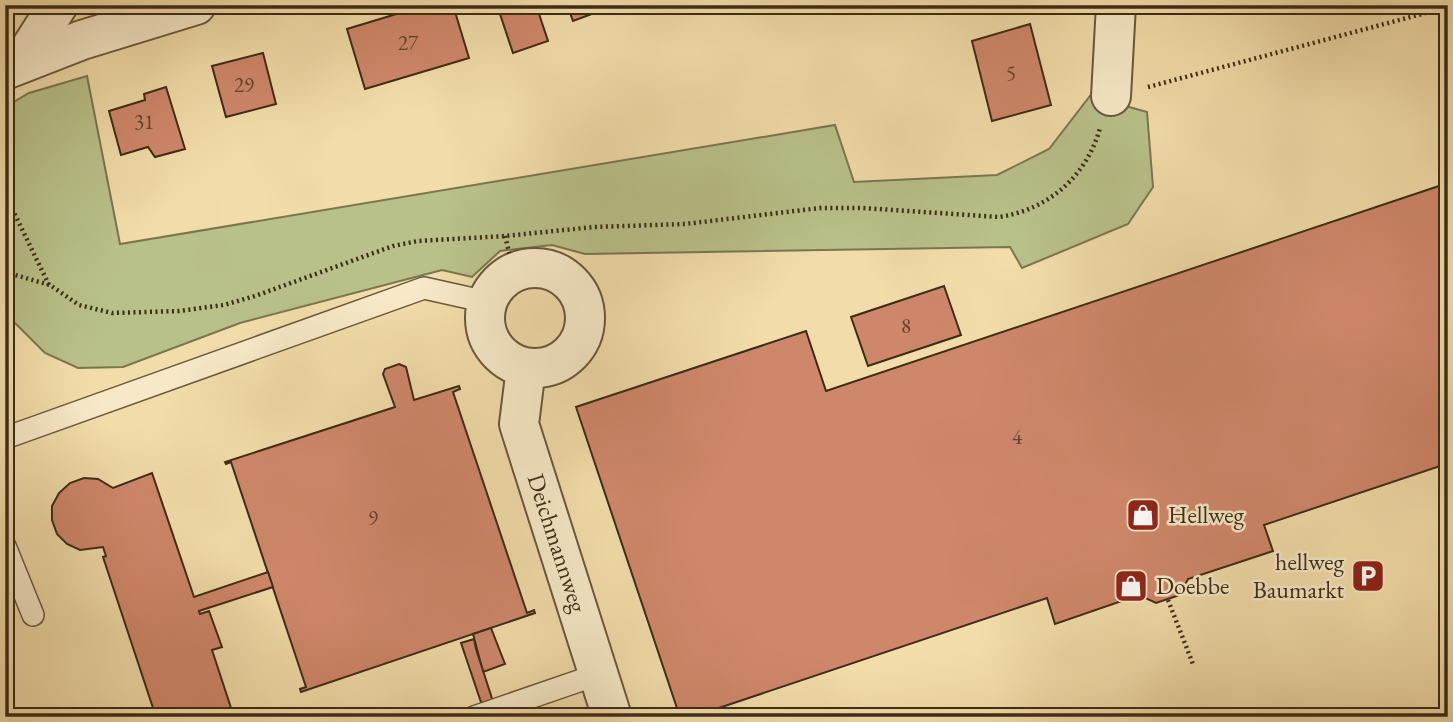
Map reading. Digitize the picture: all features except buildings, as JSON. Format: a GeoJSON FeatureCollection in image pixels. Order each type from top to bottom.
{"type":"FeatureCollection","features":[{"type":"Feature","properties":{"kind":"street"},"geometry":{"type":"LineString","coordinates":[[13,66],[58,5]]}},
{"type":"Feature","properties":{"kind":"street"},"geometry":{"type":"LineString","coordinates":[[13,66],[82,40],[196,5]]}},
{"type":"Feature","properties":{"kind":"street"},"geometry":{"type":"LineString","coordinates":[[1111,96],[1116,5]]}},
{"type":"Feature","properties":{"kind":"street"},"geometry":{"type":"LineString","coordinates":[[531,268],[548,270],[563,277],[575,289],[583,304],[585,321],[581,338],[572,352],[558,363],[542,368],[526,368],[509,362],[496,351],[487,336],[487,302],[503,279],[514,272],[531,268]]}},
{"type":"Feature","properties":{"kind":"street","name":"Deichmannweg"},"geometry":{"type":"LineString","coordinates":[[526,368],[519,424],[612,717]]}},
{"type":"Feature","properties":{"kind":"lane"},"geometry":{"type":"LineString","coordinates":[[5,438],[424,288],[487,302]]}},
{"type":"Feature","properties":{"kind":"lane"},"geometry":{"type":"LineString","coordinates":[[5,546],[33,615]]}},
{"type":"Feature","properties":{"kind":"lane"},"geometry":{"type":"LineString","coordinates":[[474,717],[599,674]]}},
{"type":"Feature","properties":{"kind":"path"},"geometry":{"type":"LineString","coordinates":[[5,272],[50,285],[79,305],[112,313],[179,311],[224,305],[255,296],[393,246],[418,241],[594,227],[685,224],[820,208],[863,208],[976,217],[1018,214],[1049,199],[1083,166],[1095,147],[1111,96],[1448,6]]}},
{"type":"Feature","properties":{"kind":"path"},"geometry":{"type":"LineString","coordinates":[[5,194],[50,285]]}},
{"type":"Feature","properties":{"kind":"path"},"geometry":{"type":"LineString","coordinates":[[505,236],[514,272]]}},
{"type":"Feature","properties":{"kind":"path"},"geometry":{"type":"LineString","coordinates":[[1168,600],[1193,664]]}},
{"type":"Feature","properties":{"kind":"green space"},"geometry":{"type":"Polygon","coordinates":[[[87,76],[120,244],[835,125],[854,182],[997,175],[1049,149],[1090,96],[1147,112],[1153,187],[1128,224],[1022,268],[1010,247],[585,254],[552,245],[500,251],[472,277],[442,270],[240,323],[123,367],[78,368],[45,353],[5,313],[5,107],[29,93],[87,76]]]}},
{"type":"Feature","properties":{"kind":"place","name":"Hellweg"},"geometry":{"type":"Point","coordinates":[1143,515]}},
{"type":"Feature","properties":{"kind":"place","name":"hellweg Baumarkt"},"geometry":{"type":"Point","coordinates":[1368,576]}},
{"type":"Feature","properties":{"kind":"place","name":"Doebbe"},"geometry":{"type":"Point","coordinates":[1131,586]}}]}
